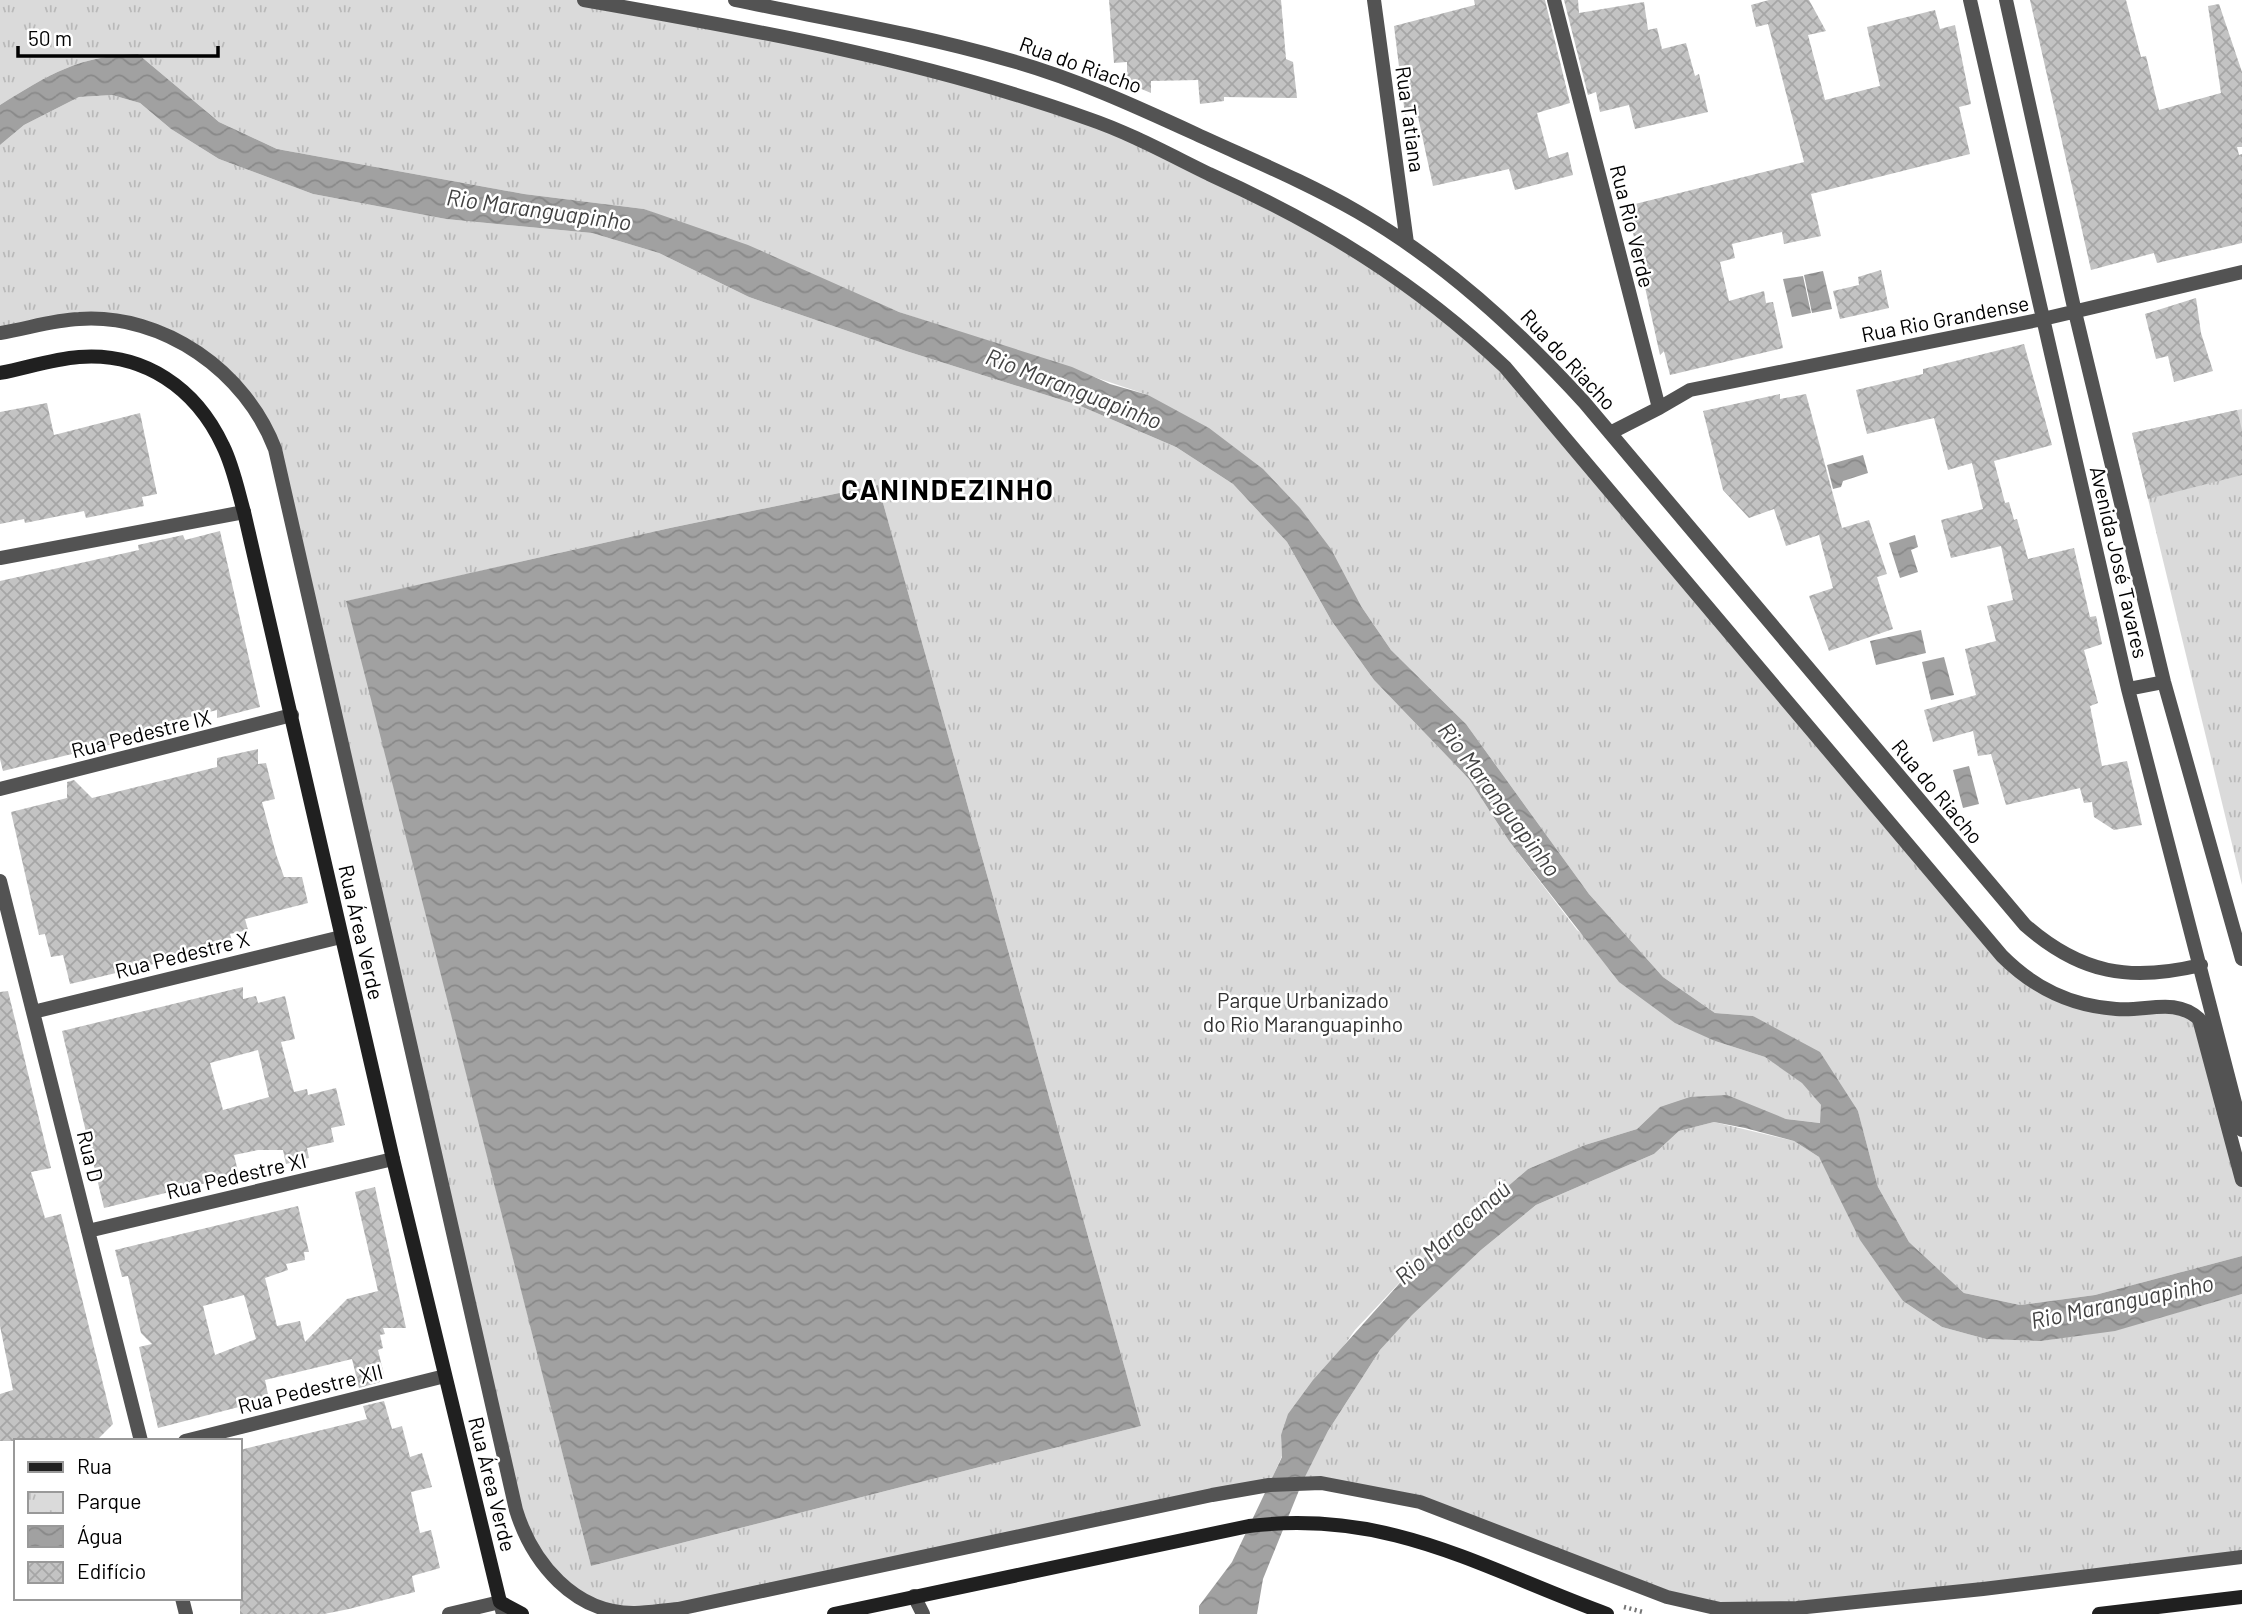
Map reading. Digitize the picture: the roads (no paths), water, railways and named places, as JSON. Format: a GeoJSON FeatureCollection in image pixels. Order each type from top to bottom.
{"type":"FeatureCollection","features":[{"type":"Feature","properties":{"kind":"main road","name":"Rua Área Verde"},"geometry":{"type":"LineString","coordinates":[[0,373],[78,357],[120,358],[157,371],[180,388],[205,412],[225,448],[244,512],[393,1159],[501,1608]]}},
{"type":"Feature","properties":{"kind":"main road"},"geometry":{"type":"LineString","coordinates":[[834,1614],[1249,1526],[1286,1522],[1352,1525],[1404,1536],[1472,1557],[1607,1614]]}},
{"type":"Feature","properties":{"kind":"main road"},"geometry":{"type":"LineString","coordinates":[[2099,1614],[2146,1611],[2242,1597]]}},
{"type":"Feature","properties":{"kind":"main road"},"geometry":{"type":"LineString","coordinates":[[501,1608],[522,1614]]}},
{"type":"Feature","properties":{"kind":"street"},"geometry":{"type":"LineString","coordinates":[[584,0],[911,64],[1092,120],[1262,198],[1328,233],[1412,286],[1455,320],[1505,366],[1879,813],[2001,956],[2025,979],[2071,1001],[2116,1009],[2177,1007],[2190,1011],[2199,1019],[2242,1179]]}},
{"type":"Feature","properties":{"kind":"street","name":"Rua do Riacho"},"geometry":{"type":"LineString","coordinates":[[735,0],[927,39],[1071,79],[1292,178],[1358,212],[1407,243],[1472,292],[1536,349],[2025,925],[2061,954],[2110,972],[2140,975],[2201,965]]}},
{"type":"Feature","properties":{"kind":"street","name":"Rua Tatiana"},"geometry":{"type":"LineString","coordinates":[[1374,0],[1407,243]]}},
{"type":"Feature","properties":{"kind":"street","name":"Rua Rio Verde"},"geometry":{"type":"LineString","coordinates":[[1554,0],[1658,408]]}},
{"type":"Feature","properties":{"kind":"street","name":"Avenida José Tavares"},"geometry":{"type":"LineString","coordinates":[[1970,0],[2128,689],[2242,1130]]}},
{"type":"Feature","properties":{"kind":"street","name":"Avenida José Tavares"},"geometry":{"type":"LineString","coordinates":[[2006,0],[2076,312],[2164,681],[2242,959]]}},
{"type":"Feature","properties":{"kind":"street","name":"Rua Rio Grandense"},"geometry":{"type":"LineString","coordinates":[[1658,408],[1690,390],[2076,312],[2242,272]]}},
{"type":"Feature","properties":{"kind":"street"},"geometry":{"type":"LineString","coordinates":[[0,334],[78,319],[115,320],[160,331],[220,370],[246,394],[264,421],[275,449],[516,1510],[524,1534],[551,1576],[572,1593],[599,1607],[633,1614],[678,1609],[1269,1485],[1302,1483],[1346,1486],[1420,1502],[1667,1597],[1720,1609],[1797,1608],[1983,1590],[2242,1557]]}},
{"type":"Feature","properties":{"kind":"street"},"geometry":{"type":"LineString","coordinates":[[1610,433],[1658,408]]}},
{"type":"Feature","properties":{"kind":"street"},"geometry":{"type":"LineString","coordinates":[[0,558],[244,512]]}},
{"type":"Feature","properties":{"kind":"street"},"geometry":{"type":"LineString","coordinates":[[2128,689],[2164,681]]}},
{"type":"Feature","properties":{"kind":"street","name":"Rua Pedestre IX"},"geometry":{"type":"LineString","coordinates":[[0,789],[292,715]]}},
{"type":"Feature","properties":{"kind":"street","name":"Rua D"},"geometry":{"type":"LineString","coordinates":[[0,881],[140,1439]]}},
{"type":"Feature","properties":{"kind":"street","name":"Rua Pedestre X"},"geometry":{"type":"LineString","coordinates":[[33,1012],[341,937]]}},
{"type":"Feature","properties":{"kind":"street","name":"Rua Pedestre XI"},"geometry":{"type":"LineString","coordinates":[[88,1231],[393,1159]]}},
{"type":"Feature","properties":{"kind":"street","name":"Rua Pedestre XII"},"geometry":{"type":"LineString","coordinates":[[193,1439],[445,1376]]}},
{"type":"Feature","properties":{"kind":"street"},"geometry":{"type":"LineString","coordinates":[[914,1596],[923,1614]]}},
{"type":"Feature","properties":{"kind":"street"},"geometry":{"type":"LineString","coordinates":[[449,1614],[501,1608]]}},
{"type":"Feature","properties":{"kind":"water","name":"Rio Maranguapinho"},"geometry":{"type":"Polygon","coordinates":[[[138,54],[219,122],[277,149],[524,194],[644,209],[748,245],[899,312],[1072,367],[1110,384],[1148,395],[1209,428],[1263,469],[1300,508],[1331,549],[1361,606],[1391,650],[1466,724],[1589,894],[1663,977],[1715,1013],[1753,1016],[1820,1052],[1858,1111],[1878,1187],[1909,1242],[1964,1293],[2020,1305],[2095,1295],[2242,1256],[2242,1294],[2115,1331],[2041,1341],[1986,1339],[1942,1327],[1903,1301],[1860,1240],[1819,1157],[1794,1141],[1714,1122],[1679,1131],[1654,1154],[1536,1205],[1481,1250],[1412,1315],[1380,1350],[1328,1431],[1302,1483],[1263,1579],[1257,1614],[1199,1614],[1199,1606],[1232,1562],[1282,1457],[1281,1435],[1288,1414],[1313,1380],[1415,1266],[1528,1169],[1585,1145],[1637,1129],[1660,1107],[1690,1097],[1727,1095],[1786,1119],[1820,1123],[1821,1105],[1802,1083],[1765,1057],[1715,1041],[1675,1023],[1619,982],[1509,841],[1469,779],[1374,680],[1331,620],[1287,542],[1233,484],[1176,447],[1078,405],[906,351],[749,297],[659,253],[592,233],[446,219],[313,194],[219,159],[171,129],[140,103],[112,95],[79,97],[24,125],[0,145],[0,105],[34,84],[81,63],[117,55],[138,54]]]}},
{"type":"Feature","properties":{"kind":"water"},"geometry":{"type":"Polygon","coordinates":[[[1823,271],[1832,309],[1812,313],[1804,275],[1823,271]]]}},
{"type":"Feature","properties":{"kind":"water"},"geometry":{"type":"Polygon","coordinates":[[[1803,276],[1811,313],[1792,317],[1783,279],[1803,276]]]}},
{"type":"Feature","properties":{"kind":"water"},"geometry":{"type":"Polygon","coordinates":[[[1863,455],[1868,473],[1843,481],[1841,487],[1833,489],[1827,465],[1863,455]]]}},
{"type":"Feature","properties":{"kind":"water"},"geometry":{"type":"Polygon","coordinates":[[[878,485],[1141,1426],[591,1566],[346,601],[670,528],[878,485]]]}},
{"type":"Feature","properties":{"kind":"water"},"geometry":{"type":"Polygon","coordinates":[[[1915,535],[1918,547],[1911,550],[1918,572],[1900,578],[1889,543],[1915,535]]]}},
{"type":"Feature","properties":{"kind":"water"},"geometry":{"type":"Polygon","coordinates":[[[1921,630],[1926,653],[1876,665],[1870,641],[1921,630]]]}},
{"type":"Feature","properties":{"kind":"water"},"geometry":{"type":"Polygon","coordinates":[[[1944,657],[1954,695],[1931,700],[1922,662],[1944,657]]]}},
{"type":"Feature","properties":{"kind":"water"},"geometry":{"type":"Polygon","coordinates":[[[1969,766],[1979,804],[1963,808],[1953,770],[1969,766]]]}},
{"type":"Feature","properties":{"kind":"district","name":"CANINDEZINHO"},"geometry":{"type":"Point","coordinates":[948,489]}},
{"type":"Feature","properties":{"kind":"park label","name":"Parque Urbanizado do Rio Maranguapinho"},"geometry":{"type":"Point","coordinates":[1303,1011]}},
{"type":"Feature","properties":{"kind":"water label","name":"Rio Maracanaú"},"geometry":{"type":"Point","coordinates":[1452,1232]}}]}
